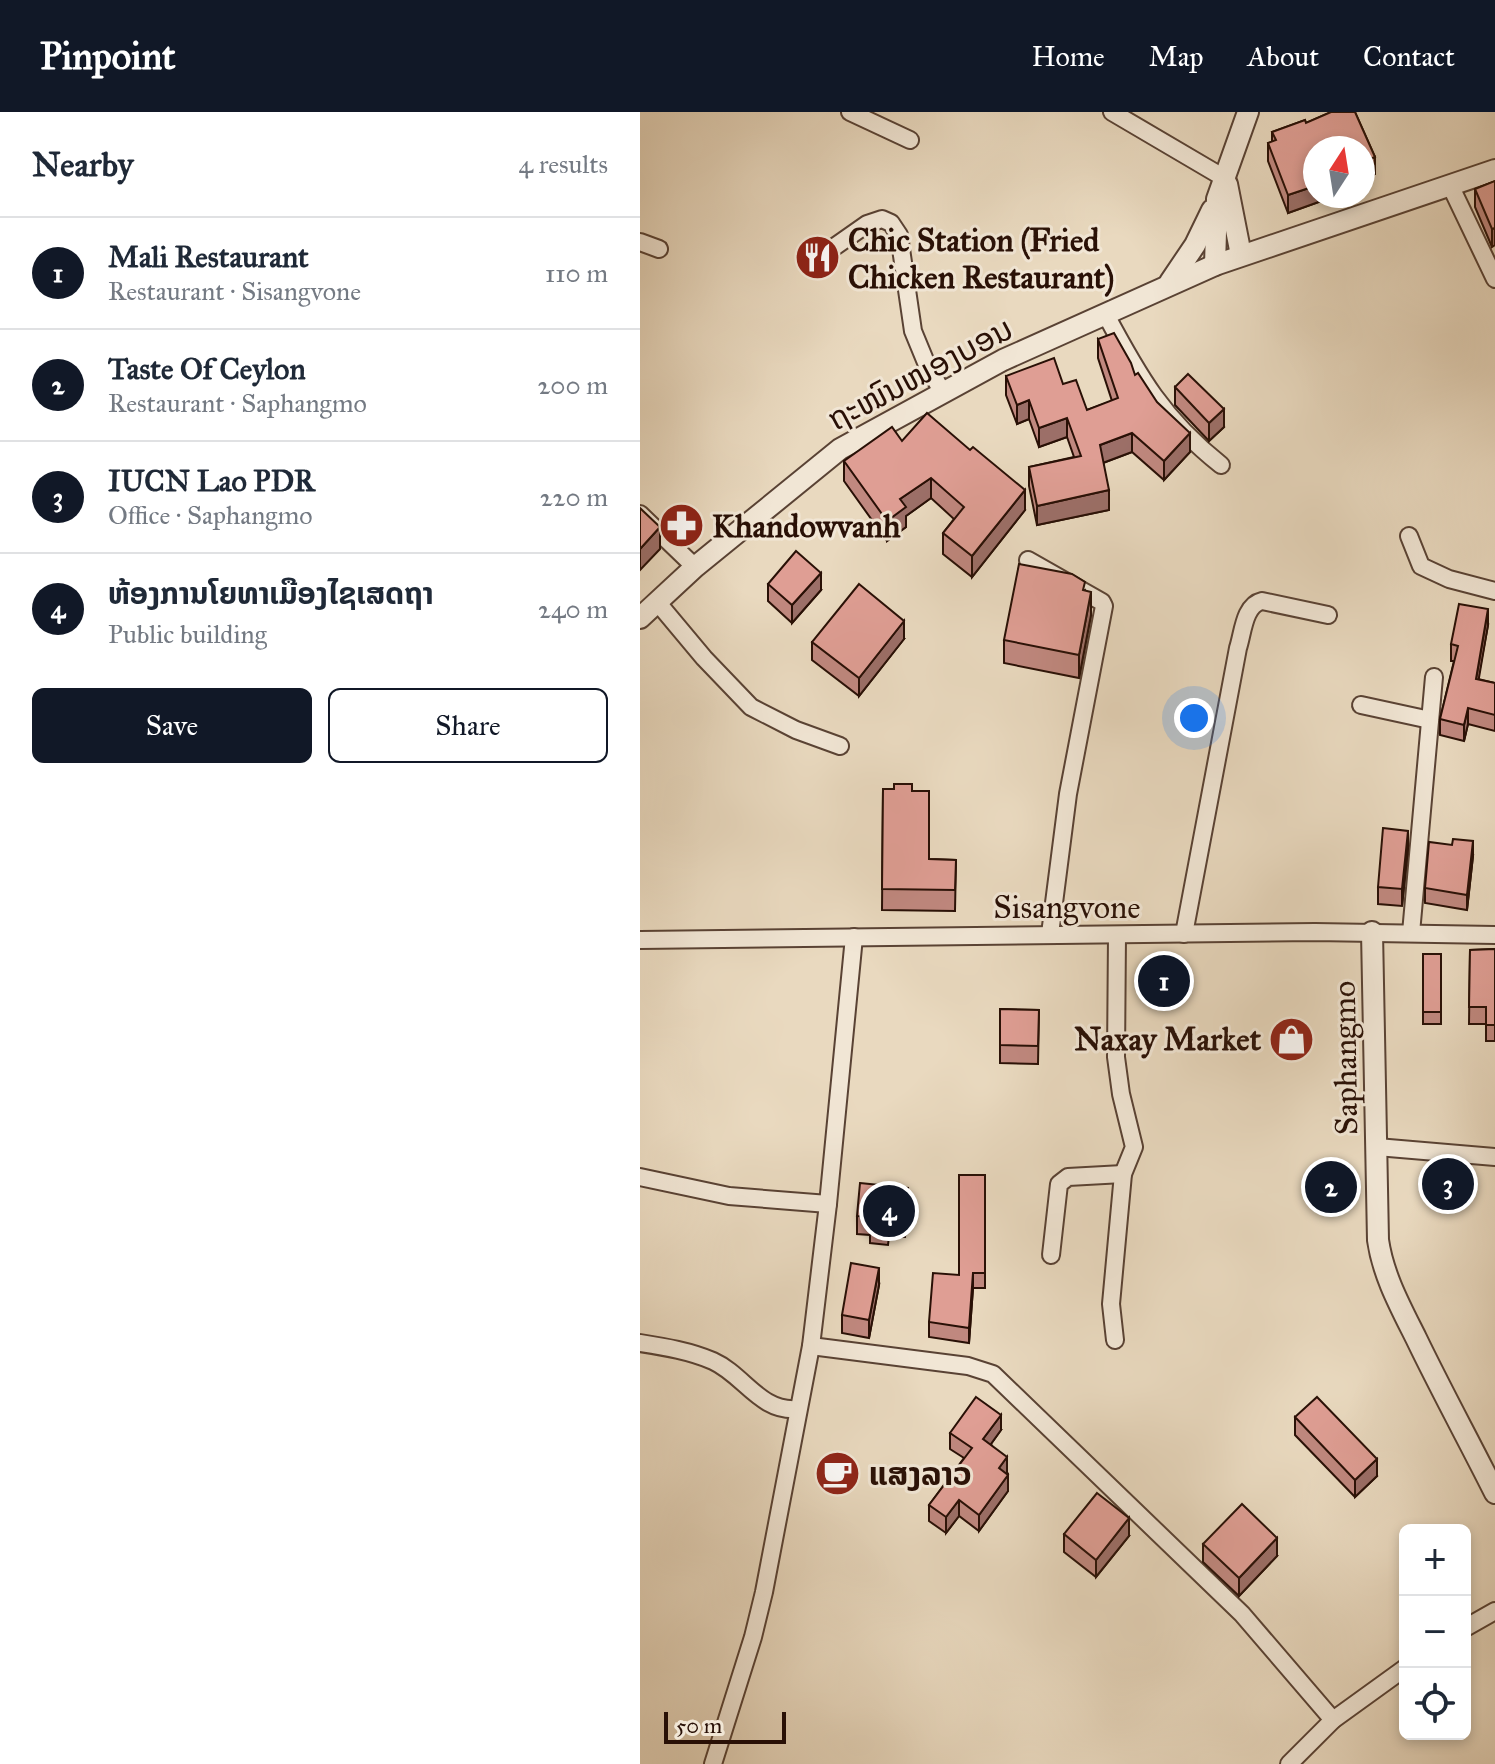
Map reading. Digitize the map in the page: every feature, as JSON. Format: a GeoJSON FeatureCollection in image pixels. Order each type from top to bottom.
{"type":"FeatureCollection","features":[{"type":"Feature","properties":{"kind":"street"},"geometry":{"type":"LineString","coordinates":[[850,112],[910,140]]}},
{"type":"Feature","properties":{"kind":"street"},"geometry":{"type":"LineString","coordinates":[[1112,112],[1226,179],[1241,255]]}},
{"type":"Feature","properties":{"kind":"street"},"geometry":{"type":"LineString","coordinates":[[1168,284],[1195,245],[1217,199],[1248,112]]}},
{"type":"Feature","properties":{"kind":"street","name":"ຖະໜົນໜອງບອນ"},"geometry":{"type":"LineString","coordinates":[[640,618],[695,567],[840,449],[1003,360],[1215,265],[1495,170]]}},
{"type":"Feature","properties":{"kind":"street"},"geometry":{"type":"LineString","coordinates":[[1450,185],[1495,279]]}},
{"type":"Feature","properties":{"kind":"street"},"geometry":{"type":"LineString","coordinates":[[1215,265],[1217,199]]}},
{"type":"Feature","properties":{"kind":"street"},"geometry":{"type":"LineString","coordinates":[[810,264],[867,224],[882,219],[891,223],[899,235],[913,331],[943,393]]}},
{"type":"Feature","properties":{"kind":"street"},"geometry":{"type":"LineString","coordinates":[[640,242],[659,249]]}},
{"type":"Feature","properties":{"kind":"street"},"geometry":{"type":"LineString","coordinates":[[1105,313],[1138,376],[1172,420],[1221,465]]}},
{"type":"Feature","properties":{"kind":"street"},"geometry":{"type":"LineString","coordinates":[[640,514],[695,567]]}},
{"type":"Feature","properties":{"kind":"street"},"geometry":{"type":"LineString","coordinates":[[1409,536],[1421,566],[1449,579],[1495,591]]}},
{"type":"Feature","properties":{"kind":"street"},"geometry":{"type":"LineString","coordinates":[[1028,560],[1104,606],[1068,794],[1050,934]]}},
{"type":"Feature","properties":{"kind":"street"},"geometry":{"type":"LineString","coordinates":[[1184,934],[1238,648],[1250,609],[1262,601],[1328,615]]}},
{"type":"Feature","properties":{"kind":"street"},"geometry":{"type":"LineString","coordinates":[[658,603],[751,707],[796,730],[840,746]]}},
{"type":"Feature","properties":{"kind":"street"},"geometry":{"type":"LineString","coordinates":[[1411,933],[1434,677]]}},
{"type":"Feature","properties":{"kind":"street"},"geometry":{"type":"LineString","coordinates":[[1361,705],[1430,720]]}},
{"type":"Feature","properties":{"kind":"street","name":"Sisangvone"},"geometry":{"type":"LineString","coordinates":[[640,940],[1372,932],[1495,935]]}},
{"type":"Feature","properties":{"kind":"street","name":"Saphangmo"},"geometry":{"type":"LineString","coordinates":[[1372,932],[1380,1258],[1427,1361],[1495,1492]]}},
{"type":"Feature","properties":{"kind":"street"},"geometry":{"type":"LineString","coordinates":[[1115,1340],[1111,1304],[1123,1174],[1134,1147],[1116,1057],[1117,936]]}},
{"type":"Feature","properties":{"kind":"street"},"geometry":{"type":"LineString","coordinates":[[713,1764],[764,1592],[811,1346],[854,937]]}},
{"type":"Feature","properties":{"kind":"street"},"geometry":{"type":"LineString","coordinates":[[1377,1147],[1495,1157]]}},
{"type":"Feature","properties":{"kind":"street"},"geometry":{"type":"LineString","coordinates":[[1051,1255],[1059,1184],[1063,1179],[1123,1174]]}},
{"type":"Feature","properties":{"kind":"street"},"geometry":{"type":"LineString","coordinates":[[640,1177],[729,1196],[828,1204]]}},
{"type":"Feature","properties":{"kind":"street"},"geometry":{"type":"LineString","coordinates":[[640,1343],[691,1353],[712,1361],[730,1370],[762,1400],[785,1410],[797,1409]]}},
{"type":"Feature","properties":{"kind":"street"},"geometry":{"type":"LineString","coordinates":[[811,1346],[968,1366],[993,1374],[1242,1614],[1333,1720]]}},
{"type":"Feature","properties":{"kind":"street"},"geometry":{"type":"LineString","coordinates":[[1471,1625],[1495,1611]]}},
{"type":"Feature","properties":{"kind":"street"},"geometry":{"type":"LineString","coordinates":[[1289,1764],[1333,1720],[1399,1672]]}},
{"type":"Feature","properties":{"kind":"building"},"geometry":{"type":"Polygon","coordinates":[[[1331,112],[1355,112],[1366,136],[1303,136],[1303,190],[1288,195],[1268,143],[1276,140],[1272,132],[1305,120],[1306,123],[1331,112]]]}},
{"type":"Feature","properties":{"kind":"building"},"geometry":{"type":"Polygon","coordinates":[[[1495,181],[1495,228],[1492,229],[1475,189],[1495,181]]]}},
{"type":"Feature","properties":{"kind":"building"},"geometry":{"type":"Polygon","coordinates":[[[1114,333],[1135,375],[1138,373],[1157,402],[1190,433],[1164,461],[1132,433],[1100,445],[1109,490],[1037,506],[1029,467],[1081,456],[1067,418],[1039,428],[1029,400],[1017,405],[1006,376],[1054,358],[1063,384],[1076,380],[1087,410],[1118,398],[1098,339],[1114,333]]]}},
{"type":"Feature","properties":{"kind":"building"},"geometry":{"type":"Polygon","coordinates":[[[1188,374],[1224,409],[1209,423],[1175,387],[1188,374]]]}},
{"type":"Feature","properties":{"kind":"building"},"geometry":{"type":"Polygon","coordinates":[[[927,413],[970,450],[973,447],[1025,490],[972,556],[943,533],[964,507],[931,478],[900,499],[906,507],[887,521],[844,461],[892,427],[902,441],[927,413]]]}},
{"type":"Feature","properties":{"kind":"building"},"geometry":{"type":"Polygon","coordinates":[[[640,508],[660,527],[640,549],[640,508]]]}},
{"type":"Feature","properties":{"kind":"building"},"geometry":{"type":"Polygon","coordinates":[[[796,551],[821,573],[792,605],[768,584],[796,551]]]}},
{"type":"Feature","properties":{"kind":"building"},"geometry":{"type":"Polygon","coordinates":[[[1019,564],[1072,574],[1085,582],[1083,590],[1091,592],[1079,655],[1004,640],[1019,564]]]}},
{"type":"Feature","properties":{"kind":"building"},"geometry":{"type":"Polygon","coordinates":[[[859,584],[904,621],[859,678],[812,642],[859,584]]]}},
{"type":"Feature","properties":{"kind":"building"},"geometry":{"type":"Polygon","coordinates":[[[1459,604],[1488,609],[1476,679],[1495,683],[1495,715],[1468,708],[1464,725],[1440,719],[1458,646],[1451,644],[1459,604]]]}},
{"type":"Feature","properties":{"kind":"building"},"geometry":{"type":"Polygon","coordinates":[[[894,784],[912,784],[912,791],[929,791],[929,859],[956,860],[955,890],[882,889],[883,789],[894,789],[894,784]]]}},
{"type":"Feature","properties":{"kind":"building"},"geometry":{"type":"Polygon","coordinates":[[[1383,828],[1408,831],[1402,889],[1378,887],[1383,828]]]}},
{"type":"Feature","properties":{"kind":"building"},"geometry":{"type":"Polygon","coordinates":[[[1453,839],[1473,841],[1467,895],[1425,888],[1429,842],[1452,845],[1453,839]]]}},
{"type":"Feature","properties":{"kind":"building"},"geometry":{"type":"Polygon","coordinates":[[[1495,949],[1495,1025],[1486,1025],[1486,1007],[1469,1007],[1470,950],[1495,949]]]}},
{"type":"Feature","properties":{"kind":"building"},"geometry":{"type":"Polygon","coordinates":[[[1423,954],[1441,954],[1441,1012],[1423,1012],[1423,954]]]}},
{"type":"Feature","properties":{"kind":"building"},"geometry":{"type":"Polygon","coordinates":[[[1000,1009],[1039,1010],[1038,1046],[1000,1045],[1000,1009]]]}},
{"type":"Feature","properties":{"kind":"building"},"geometry":{"type":"Polygon","coordinates":[[[959,1175],[985,1175],[985,1273],[973,1273],[969,1328],[929,1322],[933,1273],[959,1275],[959,1175]]]}},
{"type":"Feature","properties":{"kind":"building"},"geometry":{"type":"Polygon","coordinates":[[[860,1183],[908,1188],[905,1220],[889,1218],[888,1227],[870,1225],[871,1218],[857,1216],[860,1183]]]}},
{"type":"Feature","properties":{"kind":"building"},"geometry":{"type":"Polygon","coordinates":[[[851,1263],[879,1268],[869,1320],[842,1315],[851,1263]]]}},
{"type":"Feature","properties":{"kind":"building"},"geometry":{"type":"Polygon","coordinates":[[[976,1397],[1001,1415],[983,1439],[1007,1457],[999,1468],[1008,1475],[979,1515],[959,1500],[946,1517],[929,1505],[972,1448],[950,1433],[976,1397]]]}},
{"type":"Feature","properties":{"kind":"building"},"geometry":{"type":"Polygon","coordinates":[[[1317,1397],[1377,1459],[1355,1480],[1295,1417],[1317,1397]]]}},
{"type":"Feature","properties":{"kind":"building"},"geometry":{"type":"Polygon","coordinates":[[[1097,1493],[1129,1518],[1096,1560],[1064,1534],[1097,1493]]]}},
{"type":"Feature","properties":{"kind":"building"},"geometry":{"type":"Polygon","coordinates":[[[1242,1504],[1277,1538],[1239,1578],[1203,1544],[1242,1504]]]}},
{"type":"Feature","properties":{"kind":"place","name":"Chic Station (Fried Chicken Restaurant)"},"geometry":{"type":"Point","coordinates":[817,258]}},
{"type":"Feature","properties":{"kind":"place","name":"Khandowvanh"},"geometry":{"type":"Point","coordinates":[681,526]}},
{"type":"Feature","properties":{"kind":"place","name":"Mali Restaurant"},"geometry":{"type":"Point","coordinates":[1164,981]}},
{"type":"Feature","properties":{"kind":"place","name":"Naxay Market"},"geometry":{"type":"Point","coordinates":[1292,1039]}},
{"type":"Feature","properties":{"kind":"place","name":"IUCN Lao PDR"},"geometry":{"type":"Point","coordinates":[1448,1184]}},
{"type":"Feature","properties":{"kind":"place","name":"Taste Of Ceylon"},"geometry":{"type":"Point","coordinates":[1331,1187]}},
{"type":"Feature","properties":{"kind":"place","name":"ຫ້ອງການໂຍທາເມືອງໄຊເສດຖາ"},"geometry":{"type":"Point","coordinates":[889,1211]}},
{"type":"Feature","properties":{"kind":"place","name":"ແສງລາວ"},"geometry":{"type":"Point","coordinates":[838,1474]}}]}
